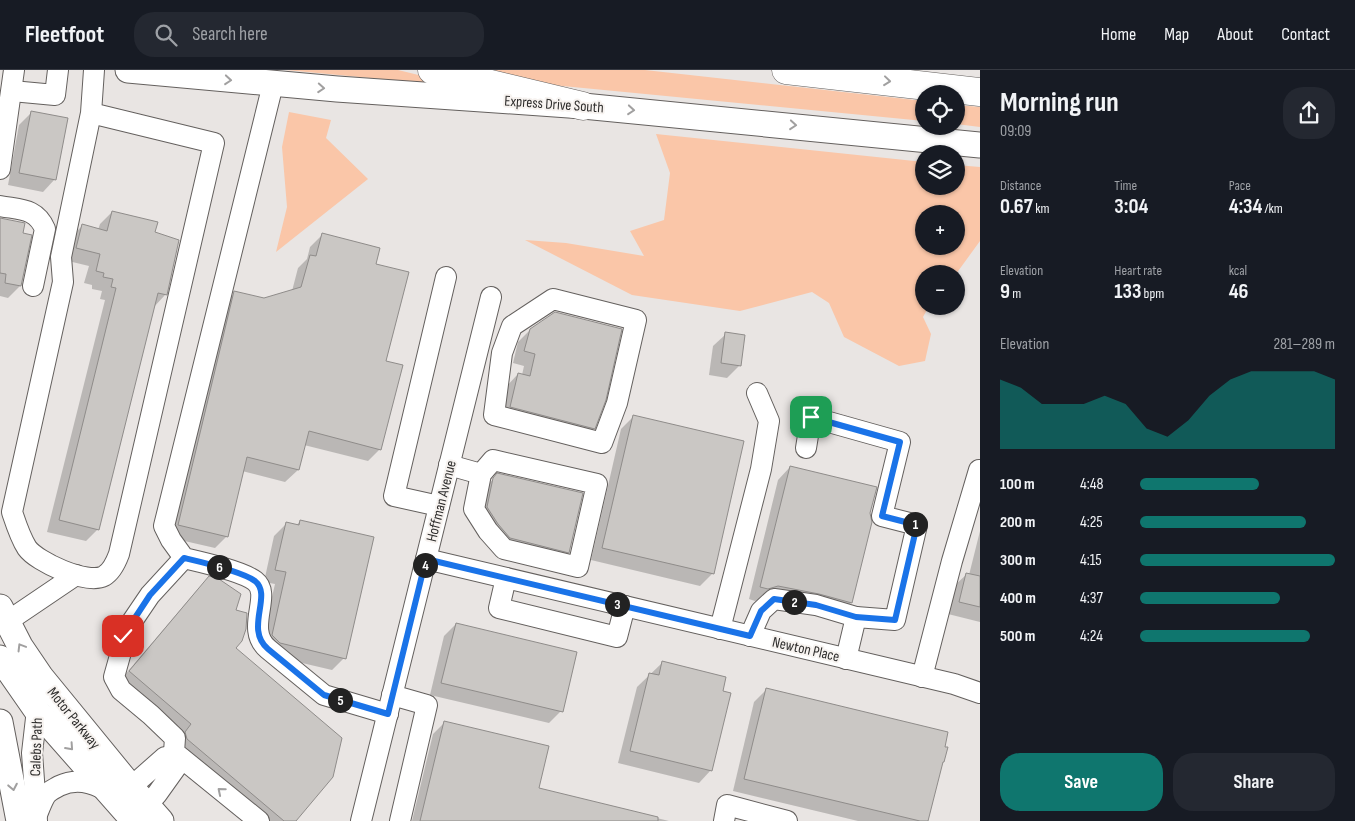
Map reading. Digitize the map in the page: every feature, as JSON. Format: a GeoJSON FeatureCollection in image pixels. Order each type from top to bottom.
{"type":"FeatureCollection","features":[{"type":"Feature","properties":{"kind":"highway"},"geometry":{"type":"LineString","coordinates":[[432,70],[582,106]]}},
{"type":"Feature","properties":{"kind":"highway"},"geometry":{"type":"LineString","coordinates":[[786,70],[980,92]]}},
{"type":"Feature","properties":{"kind":"main road","name":"Express Drive South"},"geometry":{"type":"LineString","coordinates":[[128,70],[273,84],[582,106],[980,145]]}},
{"type":"Feature","properties":{"kind":"main road","name":"Motor Parkway"},"geometry":{"type":"LineString","coordinates":[[4,614],[20,646],[131,807]]}},
{"type":"Feature","properties":{"kind":"main road","name":"Motor Parkway"},"geometry":{"type":"LineString","coordinates":[[0,658],[37,711],[131,807]]}},
{"type":"Feature","properties":{"kind":"main road"},"geometry":{"type":"LineString","coordinates":[[0,725],[31,820]]}},
{"type":"Feature","properties":{"kind":"street"},"geometry":{"type":"LineString","coordinates":[[0,169],[14,70]]}},
{"type":"Feature","properties":{"kind":"street"},"geometry":{"type":"LineString","coordinates":[[12,91],[55,95],[58,70]]}},
{"type":"Feature","properties":{"kind":"street"},"geometry":{"type":"LineString","coordinates":[[91,113],[214,143],[119,554],[113,567],[104,576],[93,579],[76,575],[38,559],[28,549],[19,532],[12,512],[63,282],[61,257],[91,113],[94,70]]}},
{"type":"Feature","properties":{"kind":"street"},"geometry":{"type":"LineString","coordinates":[[273,84],[164,526],[184,558],[220,568],[256,582],[261,592],[258,632],[260,643],[324,695],[390,705],[427,705],[400,821]]}},
{"type":"Feature","properties":{"kind":"street"},"geometry":{"type":"LineString","coordinates":[[0,206],[35,213],[45,229],[33,286]]}},
{"type":"Feature","properties":{"kind":"street"},"geometry":{"type":"LineString","coordinates":[[439,506],[394,496],[446,277]]}},
{"type":"Feature","properties":{"kind":"street","name":"Hoffman Avenue"},"geometry":{"type":"LineString","coordinates":[[361,821],[491,298]]}},
{"type":"Feature","properties":{"kind":"street"},"geometry":{"type":"LineString","coordinates":[[553,299],[636,320],[617,403],[602,443],[494,415],[502,353],[512,326],[553,299]]}},
{"type":"Feature","properties":{"kind":"street"},"geometry":{"type":"LineString","coordinates":[[478,346],[502,353]]}},
{"type":"Feature","properties":{"kind":"street"},"geometry":{"type":"LineString","coordinates":[[720,629],[761,469],[769,421],[757,393]]}},
{"type":"Feature","properties":{"kind":"street"},"geometry":{"type":"LineString","coordinates":[[750,636],[761,611],[774,599],[816,605],[856,617],[895,620],[917,525],[882,516],[900,442],[811,417],[806,448]]}},
{"type":"Feature","properties":{"kind":"street"},"geometry":{"type":"LineString","coordinates":[[493,460],[597,484],[578,567],[504,549],[488,531],[474,509],[481,474],[493,460]]}},
{"type":"Feature","properties":{"kind":"street"},"geometry":{"type":"LineString","coordinates":[[449,466],[481,474]]}},
{"type":"Feature","properties":{"kind":"street"},"geometry":{"type":"LineString","coordinates":[[922,677],[952,561],[979,470]]}},
{"type":"Feature","properties":{"kind":"street"},"geometry":{"type":"LineString","coordinates":[[184,558],[150,595],[123,636],[114,677],[121,690],[175,738],[174,752],[259,821]]}},
{"type":"Feature","properties":{"kind":"street","name":"Newton Place"},"geometry":{"type":"LineString","coordinates":[[426,559],[954,684],[980,692]]}},
{"type":"Feature","properties":{"kind":"street"},"geometry":{"type":"LineString","coordinates":[[4,614],[76,575]]}},
{"type":"Feature","properties":{"kind":"street"},"geometry":{"type":"LineString","coordinates":[[506,578],[499,608],[617,637],[625,606]]}},
{"type":"Feature","properties":{"kind":"street"},"geometry":{"type":"LineString","coordinates":[[846,659],[856,617]]}},
{"type":"Feature","properties":{"kind":"street","name":"Calebs Path"},"geometry":{"type":"LineString","coordinates":[[31,820],[32,753],[41,677]]}},
{"type":"Feature","properties":{"kind":"street"},"geometry":{"type":"LineString","coordinates":[[131,807],[157,794],[182,759]]}},
{"type":"Feature","properties":{"kind":"street","name":"Calebs Path"},"geometry":{"type":"LineString","coordinates":[[31,820],[46,796],[51,791],[68,782],[80,781],[94,784],[131,807]]}},
{"type":"Feature","properties":{"kind":"street"},"geometry":{"type":"LineString","coordinates":[[724,821],[727,805],[787,821]]}},
{"type":"Feature","properties":{"kind":"shaded area"},"geometry":{"type":"Polygon","coordinates":[[[286,70],[398,70],[435,79],[433,84],[286,70]]]}},
{"type":"Feature","properties":{"kind":"shaded area"},"geometry":{"type":"Polygon","coordinates":[[[477,70],[645,70],[915,100],[915,120],[542,84],[477,70]]]}},
{"type":"Feature","properties":{"kind":"shaded area"},"geometry":{"type":"Polygon","coordinates":[[[965,106],[980,107],[980,127],[965,125],[965,106]]]}},
{"type":"Feature","properties":{"kind":"shaded area"},"geometry":{"type":"Polygon","coordinates":[[[289,112],[331,120],[326,138],[368,179],[276,252],[287,207],[282,147],[289,112]]]}},
{"type":"Feature","properties":{"kind":"shaded area"},"geometry":{"type":"Polygon","coordinates":[[[656,134],[915,161],[915,195],[965,195],[965,166],[980,167],[980,241],[963,265],[915,265],[915,315],[924,315],[923,317],[931,334],[925,361],[899,366],[844,337],[829,303],[812,292],[740,311],[632,295],[525,240],[566,243],[644,256],[630,231],[664,220],[670,173],[656,134]]]}},
{"type":"Feature","properties":{"kind":"building"},"geometry":{"type":"Polygon","coordinates":[[[31,111],[68,118],[56,180],[19,173],[31,111]]]}},
{"type":"Feature","properties":{"kind":"building"},"geometry":{"type":"Polygon","coordinates":[[[112,211],[158,222],[155,232],[179,240],[167,295],[158,293],[99,530],[59,520],[116,288],[111,287],[113,279],[103,277],[104,273],[96,271],[100,254],[76,248],[82,224],[107,231],[112,211]]]}},
{"type":"Feature","properties":{"kind":"building"},"geometry":{"type":"Polygon","coordinates":[[[0,218],[25,223],[23,233],[32,235],[21,286],[5,283],[6,274],[0,273],[0,218]]]}},
{"type":"Feature","properties":{"kind":"building"},"geometry":{"type":"Polygon","coordinates":[[[322,233],[380,248],[376,264],[409,272],[386,361],[403,365],[381,450],[309,431],[299,470],[247,457],[228,537],[178,525],[234,291],[264,298],[301,287],[310,255],[316,256],[322,233]]]}},
{"type":"Feature","properties":{"kind":"building"},"geometry":{"type":"Polygon","coordinates":[[[555,312],[622,329],[606,400],[595,429],[510,407],[518,373],[530,376],[535,354],[524,351],[530,329],[555,312]]]}},
{"type":"Feature","properties":{"kind":"building"},"geometry":{"type":"Polygon","coordinates":[[[725,332],[745,335],[741,366],[721,363],[725,332]]]}},
{"type":"Feature","properties":{"kind":"building"},"geometry":{"type":"Polygon","coordinates":[[[633,415],[744,441],[714,574],[602,548],[633,415]]]}},
{"type":"Feature","properties":{"kind":"building"},"geometry":{"type":"Polygon","coordinates":[[[790,466],[877,487],[870,513],[872,522],[852,603],[778,586],[768,589],[760,587],[790,466]]]}},
{"type":"Feature","properties":{"kind":"building"},"geometry":{"type":"Polygon","coordinates":[[[497,473],[583,493],[569,553],[510,538],[487,507],[493,478],[497,473]]]}},
{"type":"Feature","properties":{"kind":"building"},"geometry":{"type":"Polygon","coordinates":[[[300,520],[374,537],[346,659],[280,643],[272,635],[286,572],[275,570],[286,522],[299,525],[300,520]]]}},
{"type":"Feature","properties":{"kind":"building"},"geometry":{"type":"Polygon","coordinates":[[[966,573],[980,576],[980,607],[959,602],[966,573]]]}},
{"type":"Feature","properties":{"kind":"building"},"geometry":{"type":"Polygon","coordinates":[[[209,576],[219,579],[241,594],[236,610],[247,613],[246,629],[242,641],[236,648],[342,738],[333,777],[296,821],[284,821],[187,739],[185,732],[191,724],[129,671],[209,576]]]}},
{"type":"Feature","properties":{"kind":"building"},"geometry":{"type":"Polygon","coordinates":[[[456,623],[577,652],[563,712],[441,683],[456,623]]]}},
{"type":"Feature","properties":{"kind":"building"},"geometry":{"type":"Polygon","coordinates":[[[662,661],[726,677],[723,691],[731,693],[712,771],[630,751],[649,673],[659,675],[662,661]]]}},
{"type":"Feature","properties":{"kind":"building"},"geometry":{"type":"Polygon","coordinates":[[[766,688],[948,732],[945,747],[948,747],[928,821],[920,821],[744,779],[766,688]]]}},
{"type":"Feature","properties":{"kind":"building"},"geometry":{"type":"Polygon","coordinates":[[[444,721],[549,746],[539,788],[658,817],[658,821],[420,821],[444,721]]]}},
{"type":"Feature","properties":{"kind":"route"},"geometry":{"type":"LineString","coordinates":[[123,636],[150,595],[184,558],[203,562],[256,582],[261,592],[258,632],[260,643],[324,695],[388,714],[426,559],[750,636],[761,611],[774,599],[816,605],[856,617],[895,620],[917,525],[882,516],[900,442],[811,417]]}}]}
